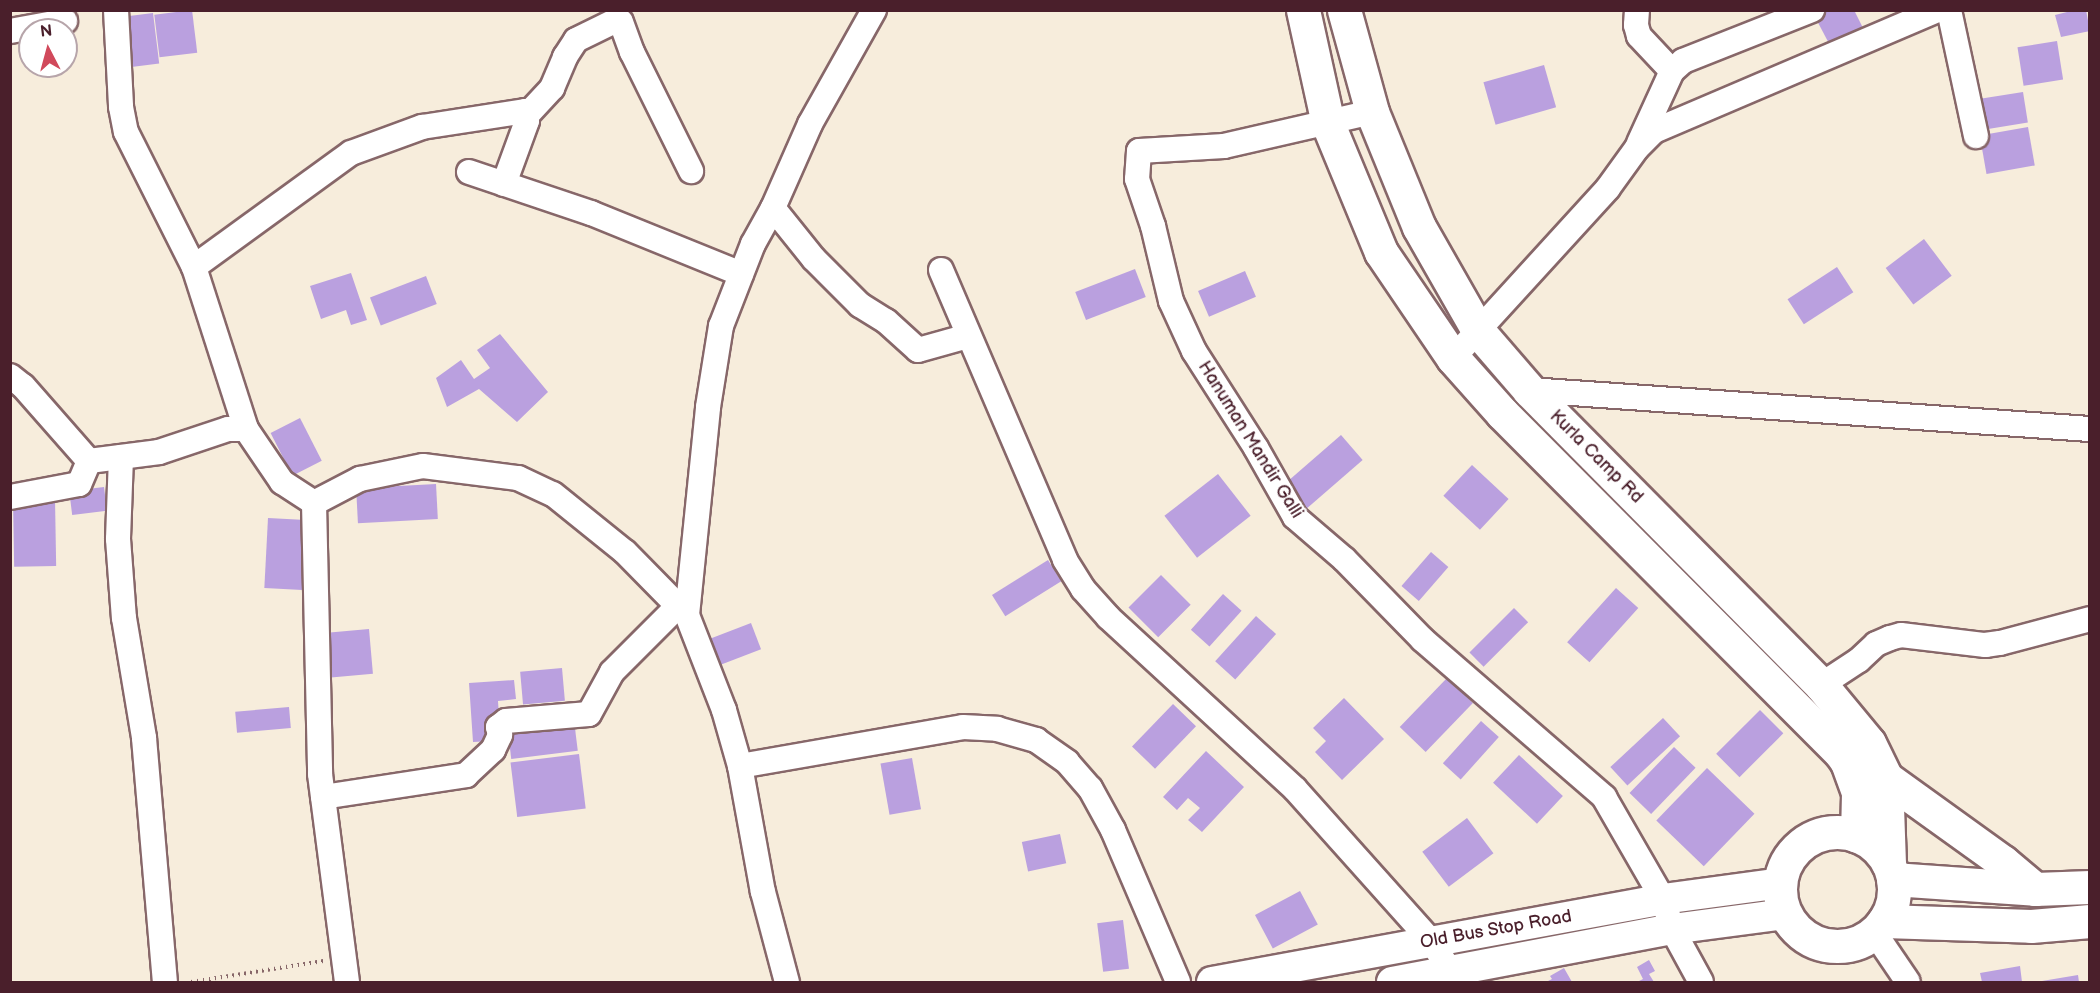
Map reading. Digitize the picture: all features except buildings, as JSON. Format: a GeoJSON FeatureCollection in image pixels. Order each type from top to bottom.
{"type":"FeatureCollection","features":[{"type":"Feature","properties":{"kind":"main road","name":"Kurla Camp Rd"},"geometry":{"type":"LineString","coordinates":[[1303,10],[1328,124],[1381,252],[1453,358],[1502,413],[1840,752],[1847,762],[1858,793],[1857,836]]}},
{"type":"Feature","properties":{"kind":"main road","name":"Kurla Camp Rd"},"geometry":{"type":"LineString","coordinates":[[1344,10],[1372,112],[1419,227],[1479,332],[1529,390],[1821,685],[1869,743],[1886,778],[1894,894],[1879,927]]}},
{"type":"Feature","properties":{"kind":"main road"},"geometry":{"type":"LineString","coordinates":[[1886,778],[2003,862],[2035,889]]}},
{"type":"Feature","properties":{"kind":"main road"},"geometry":{"type":"LineString","coordinates":[[2090,887],[2035,889],[1891,872],[1870,843],[1857,836],[1828,833],[1801,845],[1788,862],[1784,898],[1802,934],[1826,945],[1851,944],[1879,927],[2031,926],[2090,921]]}},
{"type":"Feature","properties":{"kind":"street"},"geometry":{"type":"LineString","coordinates":[[116,10],[121,107],[126,132],[194,267],[246,429],[282,483],[314,503]]}},
{"type":"Feature","properties":{"kind":"street"},"geometry":{"type":"LineString","coordinates":[[1637,10],[1636,26],[1640,36],[1672,71]]}},
{"type":"Feature","properties":{"kind":"street"},"geometry":{"type":"LineString","coordinates":[[1637,148],[1672,71],[1683,61],[1812,10]]}},
{"type":"Feature","properties":{"kind":"street"},"geometry":{"type":"LineString","coordinates":[[1453,358],[1608,189],[1637,148],[1654,131],[1938,10]]}},
{"type":"Feature","properties":{"kind":"street"},"geometry":{"type":"LineString","coordinates":[[1949,10],[1976,136]]}},
{"type":"Feature","properties":{"kind":"street"},"geometry":{"type":"LineString","coordinates":[[323,797],[466,775],[493,750],[500,735],[498,727],[506,721],[589,714],[612,672],[683,611],[720,326],[753,244],[773,208],[810,124],[870,17]]}},
{"type":"Feature","properties":{"kind":"street"},"geometry":{"type":"LineString","coordinates":[[504,184],[527,115],[552,88],[565,57],[576,40],[617,20],[621,22],[632,52],[691,171]]}},
{"type":"Feature","properties":{"kind":"street"},"geometry":{"type":"LineString","coordinates":[[194,267],[351,153],[422,127],[521,111],[527,115]]}},
{"type":"Feature","properties":{"kind":"street","name":"Hanuman Mandir Galli"},"geometry":{"type":"LineString","coordinates":[[1372,112],[1328,124],[1224,146],[1139,151],[1137,179],[1153,226],[1171,301],[1194,351],[1256,448],[1294,517],[1344,559],[1423,640],[1604,797],[1663,899]]}},
{"type":"Feature","properties":{"kind":"street"},"geometry":{"type":"LineString","coordinates":[[469,172],[591,213],[741,274]]}},
{"type":"Feature","properties":{"kind":"street"},"geometry":{"type":"LineString","coordinates":[[773,208],[814,259],[860,305],[886,321],[918,350],[968,336]]}},
{"type":"Feature","properties":{"kind":"street"},"geometry":{"type":"LineString","coordinates":[[941,270],[1065,560],[1083,589],[1108,617],[1295,789],[1432,942],[1454,977]]}},
{"type":"Feature","properties":{"kind":"street"},"geometry":{"type":"LineString","coordinates":[[10,376],[23,386],[89,461]]}},
{"type":"Feature","properties":{"kind":"street"},"geometry":{"type":"LineString","coordinates":[[1529,390],[2090,429]]}},
{"type":"Feature","properties":{"kind":"street"},"geometry":{"type":"LineString","coordinates":[[89,461],[159,452],[228,429],[246,429]]}},
{"type":"Feature","properties":{"kind":"street"},"geometry":{"type":"LineString","coordinates":[[121,457],[118,539],[124,618],[146,748],[165,982]]}},
{"type":"Feature","properties":{"kind":"street"},"geometry":{"type":"LineString","coordinates":[[10,497],[79,484],[89,461]]}},
{"type":"Feature","properties":{"kind":"street"},"geometry":{"type":"LineString","coordinates":[[314,503],[360,479],[423,466],[518,478],[553,494],[625,552],[683,611],[724,710],[740,766],[763,892],[787,982]]}},
{"type":"Feature","properties":{"kind":"street"},"geometry":{"type":"LineString","coordinates":[[314,503],[320,774],[347,982]]}},
{"type":"Feature","properties":{"kind":"street"},"geometry":{"type":"LineString","coordinates":[[1821,685],[1858,660],[1876,644],[1901,635],[1985,645],[2090,619]]}},
{"type":"Feature","properties":{"kind":"street"},"geometry":{"type":"LineString","coordinates":[[740,766],[963,727],[997,729],[1036,740],[1067,762],[1090,788],[1113,830],[1178,982]]}},
{"type":"Feature","properties":{"kind":"street","name":"Old Bus Stop Road"},"geometry":{"type":"LineString","coordinates":[[1212,982],[1256,979],[1432,942],[1663,899],[1784,898]]}},
{"type":"Feature","properties":{"kind":"street","name":"Old Bus Stop Road"},"geometry":{"type":"LineString","coordinates":[[1392,982],[1454,977],[1672,929],[1784,898]]}},
{"type":"Feature","properties":{"kind":"street"},"geometry":{"type":"LineString","coordinates":[[1663,899],[1672,929],[1701,982]]}},
{"type":"Feature","properties":{"kind":"street"},"geometry":{"type":"LineString","coordinates":[[1879,927],[1908,982]]}},
{"type":"Feature","properties":{"kind":"path"},"geometry":{"type":"LineString","coordinates":[[191,982],[344,957]]}}]}
